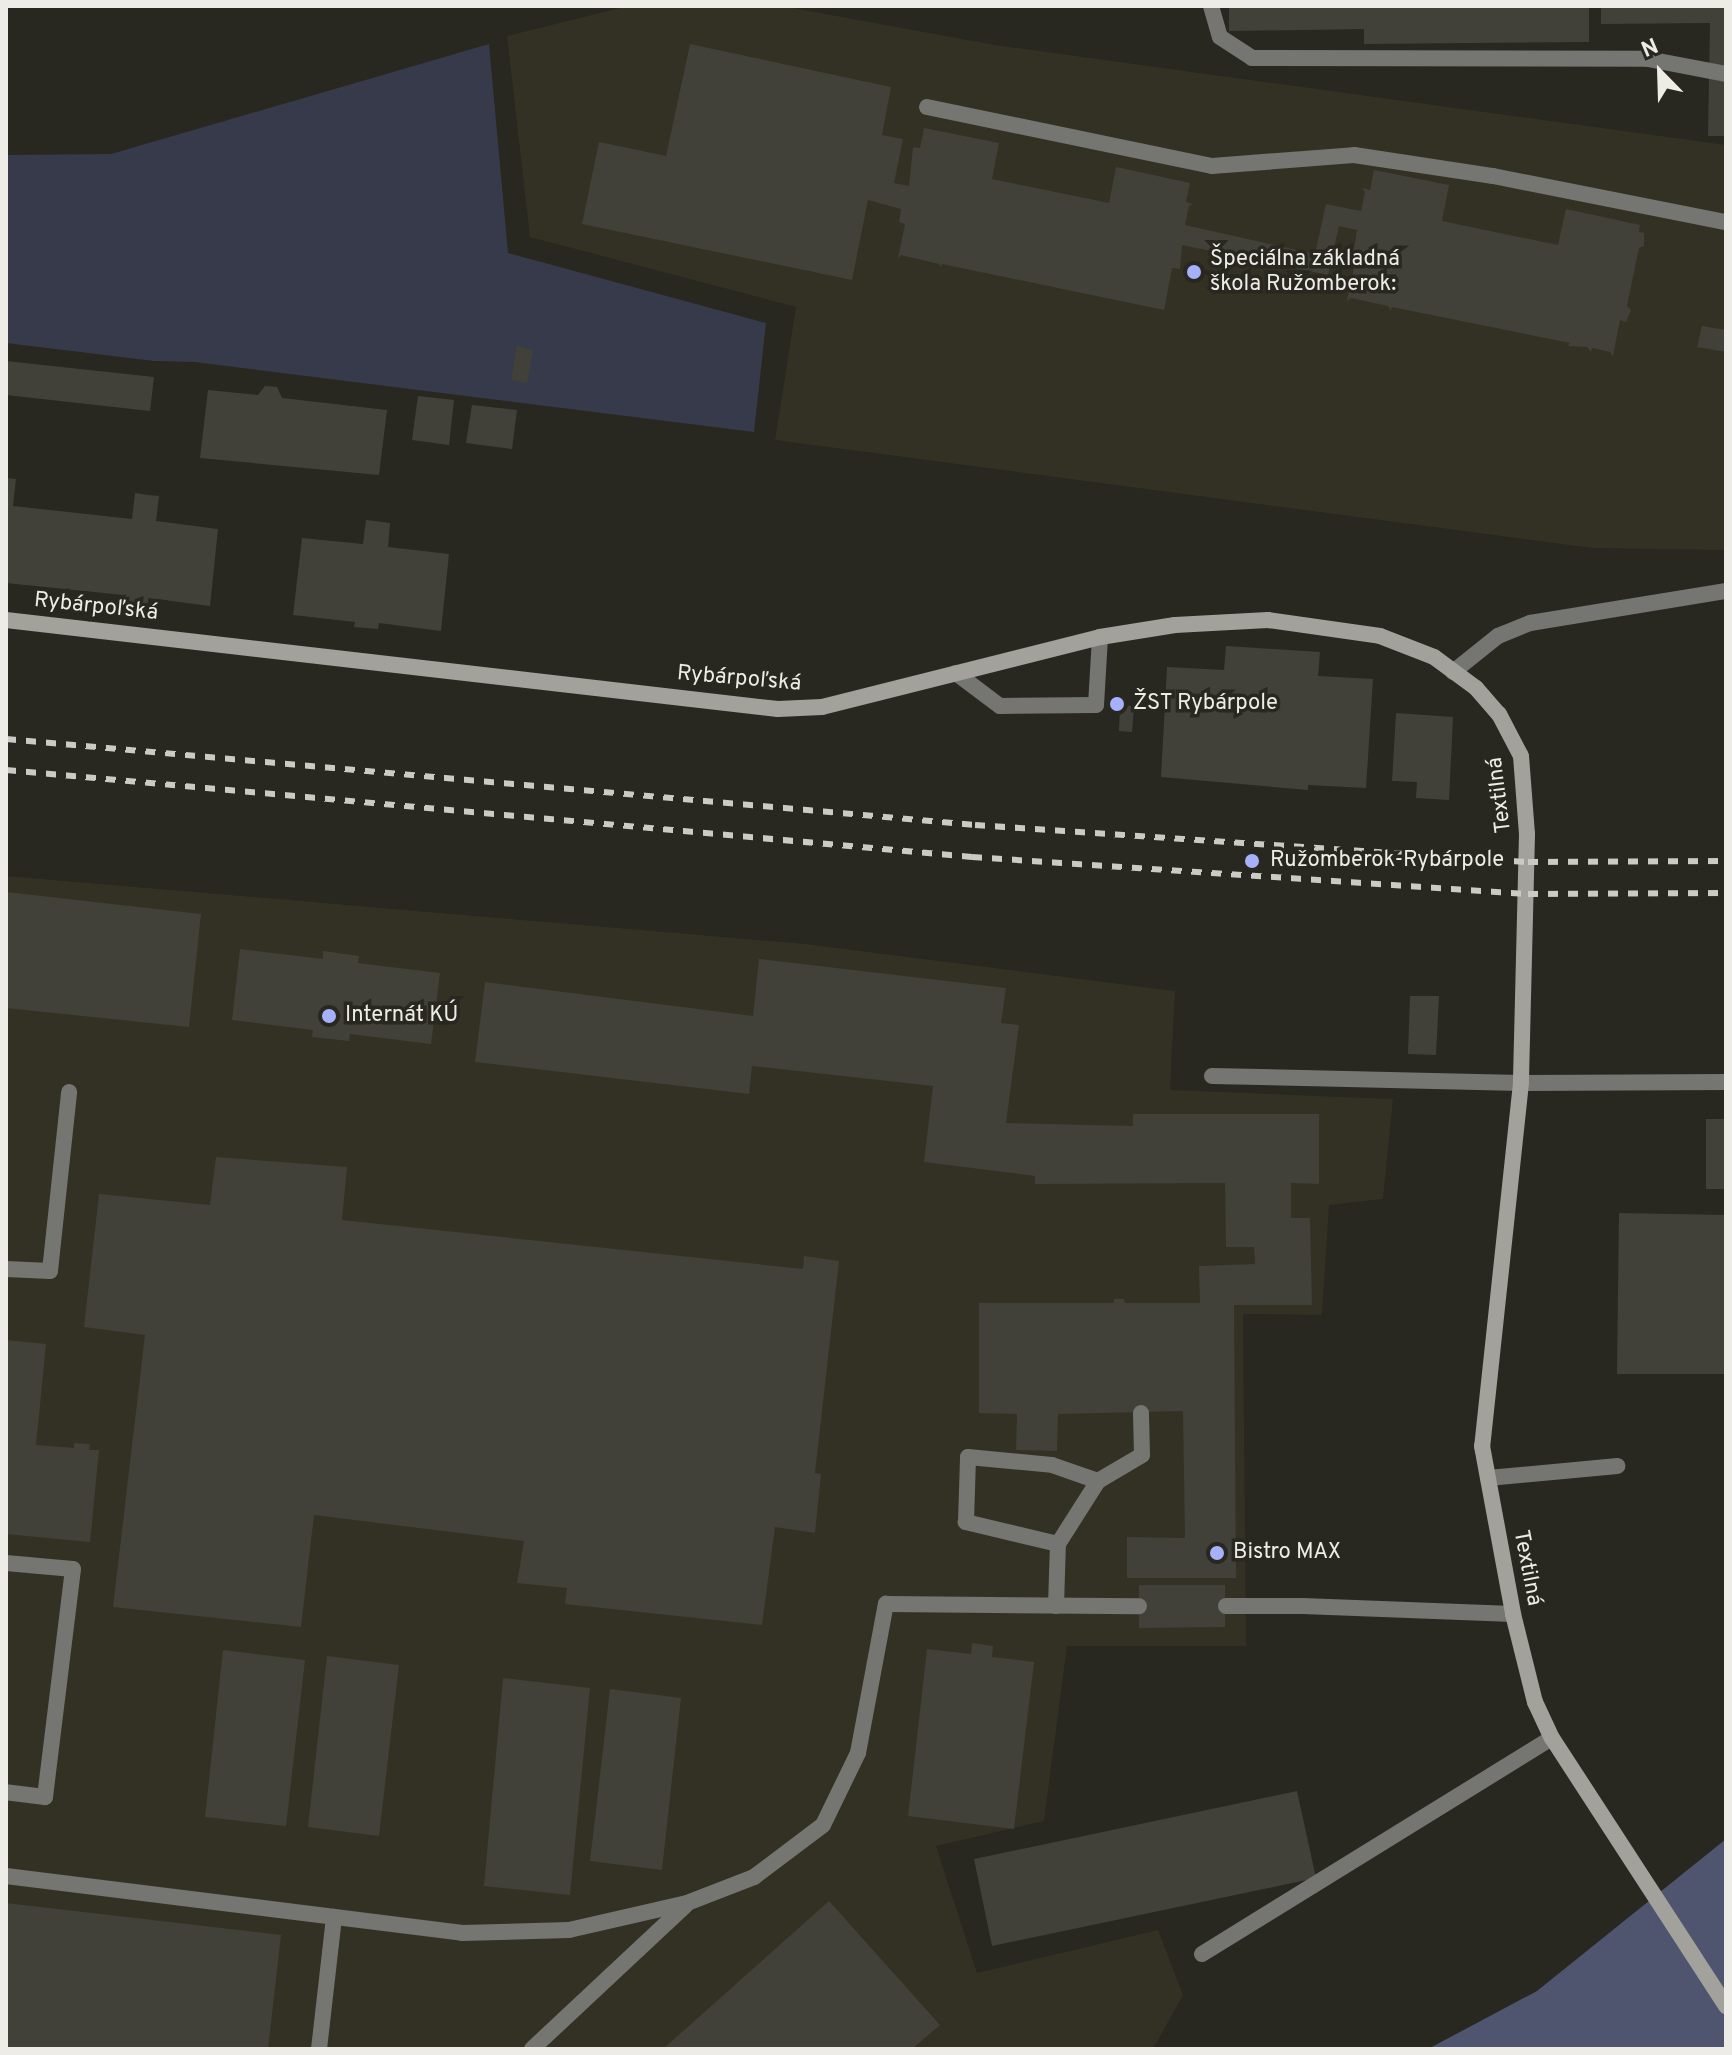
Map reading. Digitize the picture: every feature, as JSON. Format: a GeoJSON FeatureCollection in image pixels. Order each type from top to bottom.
{"type":"FeatureCollection","features":[{"type":"Feature","properties":{"kind":"street"},"geometry":{"type":"LineString","coordinates":[[1211,6],[1220,37],[1252,58],[1648,59],[1726,74]]}},
{"type":"Feature","properties":{"kind":"street"},"geometry":{"type":"LineString","coordinates":[[927,107],[1212,166],[1354,155],[1493,176],[1726,222]]}},
{"type":"Feature","properties":{"kind":"street"},"geometry":{"type":"LineString","coordinates":[[1453,672],[1498,636],[1530,623],[1726,591]]}},
{"type":"Feature","properties":{"kind":"street","name":"Rybárpoľská"},"geometry":{"type":"LineString","coordinates":[[6,620],[778,709],[822,707],[1100,637],[1175,625],[1268,620],[1380,636],[1434,657],[1453,672]]}},
{"type":"Feature","properties":{"kind":"street"},"geometry":{"type":"LineString","coordinates":[[956,673],[1000,706],[1096,705],[1100,637]]}},
{"type":"Feature","properties":{"kind":"street","name":"Textilná"},"geometry":{"type":"LineString","coordinates":[[1453,672],[1476,688],[1499,714],[1521,756],[1528,862],[1521,1083],[1482,1446],[1513,1614],[1535,1702],[1552,1738],[1726,2006]]}},
{"type":"Feature","properties":{"kind":"street"},"geometry":{"type":"LineString","coordinates":[[1212,1076],[1521,1083],[1726,1082]]}},
{"type":"Feature","properties":{"kind":"street"},"geometry":{"type":"LineString","coordinates":[[6,1269],[50,1271],[69,1092]]}},
{"type":"Feature","properties":{"kind":"street"},"geometry":{"type":"LineString","coordinates":[[1056,1606],[1058,1544],[1098,1481],[1142,1455],[1141,1413]]}},
{"type":"Feature","properties":{"kind":"street"},"geometry":{"type":"LineString","coordinates":[[1058,1544],[966,1522],[968,1457],[1052,1465],[1098,1481]]}},
{"type":"Feature","properties":{"kind":"street"},"geometry":{"type":"LineString","coordinates":[[1488,1478],[1617,1466]]}},
{"type":"Feature","properties":{"kind":"street"},"geometry":{"type":"LineString","coordinates":[[6,1563],[73,1569],[45,1797],[6,1792]]}},
{"type":"Feature","properties":{"kind":"street"},"geometry":{"type":"LineString","coordinates":[[6,1876],[462,1933],[569,1930],[687,1903],[754,1877],[823,1825],[858,1753],[886,1604],[1139,1606]]}},
{"type":"Feature","properties":{"kind":"street"},"geometry":{"type":"LineString","coordinates":[[1226,1606],[1513,1614]]}},
{"type":"Feature","properties":{"kind":"street"},"geometry":{"type":"LineString","coordinates":[[1202,1954],[1552,1738]]}},
{"type":"Feature","properties":{"kind":"street"},"geometry":{"type":"LineString","coordinates":[[532,2049],[687,1903]]}},
{"type":"Feature","properties":{"kind":"street"},"geometry":{"type":"LineString","coordinates":[[319,2049],[334,1917]]}},
{"type":"Feature","properties":{"kind":"shaded area","name":"Špeciálna základná škola Ružomberok:"},"geometry":{"type":"Polygon","coordinates":[[[628,6],[782,6],[995,45],[1726,145],[1726,550],[1592,548],[775,440],[796,307],[530,237],[507,36],[628,6]]]}},
{"type":"Feature","properties":{"kind":"shaded area"},"geometry":{"type":"Polygon","coordinates":[[[489,44],[508,253],[766,323],[754,432],[195,362],[154,361],[6,343],[6,155],[111,154],[489,44]]]}},
{"type":"Feature","properties":{"kind":"shaded area"},"geometry":{"type":"Polygon","coordinates":[[[6,876],[805,944],[1175,991],[1170,1090],[1393,1099],[1383,1199],[1329,1205],[1322,1315],[1243,1314],[1246,1646],[1067,1646],[1044,1821],[936,1846],[977,1973],[1158,1930],[1183,1995],[1153,2049],[6,2049],[6,876]]]}},
{"type":"Feature","properties":{"kind":"shaded area"},"geometry":{"type":"Polygon","coordinates":[[[1726,1839],[1726,2049],[1428,2049],[1537,1991],[1726,1839]]]}},
{"type":"Feature","properties":{"kind":"building"},"geometry":{"type":"Polygon","coordinates":[[[1229,6],[1589,6],[1589,42],[1364,44],[1364,29],[1229,31],[1229,6]]]}},
{"type":"Feature","properties":{"kind":"building"},"geometry":{"type":"Polygon","coordinates":[[[1601,6],[1726,6],[1726,136],[1708,136],[1710,23],[1601,24],[1601,6]]]}},
{"type":"Feature","properties":{"kind":"building"},"geometry":{"type":"Polygon","coordinates":[[[690,44],[891,87],[882,135],[903,139],[894,183],[909,186],[913,147],[920,148],[924,128],[999,143],[992,179],[1109,203],[1116,167],[1190,183],[1186,202],[1193,204],[1189,206],[1185,225],[1315,254],[1326,204],[1361,211],[1365,192],[1362,188],[1370,190],[1374,170],[1449,185],[1442,221],[1558,245],[1566,209],[1640,225],[1639,232],[1644,233],[1644,246],[1639,248],[1627,306],[1631,310],[1626,322],[1620,320],[1613,356],[1610,352],[1592,348],[1591,352],[1587,347],[1568,346],[1570,343],[1392,307],[1391,311],[1388,306],[1351,298],[1347,301],[1357,253],[1350,252],[1350,248],[1354,249],[1357,230],[1339,226],[1328,275],[1182,245],[1180,269],[1172,268],[1164,310],[942,264],[941,267],[901,255],[898,258],[905,224],[899,222],[901,209],[868,200],[852,280],[582,224],[599,142],[666,156],[690,44]]]}},
{"type":"Feature","properties":{"kind":"building"},"geometry":{"type":"Polygon","coordinates":[[[1702,326],[1726,330],[1726,352],[1697,347],[1702,326]]]}},
{"type":"Feature","properties":{"kind":"building"},"geometry":{"type":"Polygon","coordinates":[[[517,346],[533,350],[527,383],[511,380],[517,346]]]}},
{"type":"Feature","properties":{"kind":"building"},"geometry":{"type":"Polygon","coordinates":[[[6,361],[154,377],[150,411],[6,395],[6,361]]]}},
{"type":"Feature","properties":{"kind":"building"},"geometry":{"type":"Polygon","coordinates":[[[265,386],[277,387],[282,398],[387,410],[379,475],[200,458],[208,390],[258,395],[265,386]]]}},
{"type":"Feature","properties":{"kind":"building"},"geometry":{"type":"Polygon","coordinates":[[[418,396],[454,400],[449,445],[412,440],[418,396]]]}},
{"type":"Feature","properties":{"kind":"building"},"geometry":{"type":"Polygon","coordinates":[[[472,405],[517,410],[512,449],[466,443],[472,405]]]}},
{"type":"Feature","properties":{"kind":"building"},"geometry":{"type":"Polygon","coordinates":[[[6,478],[16,479],[13,506],[132,519],[135,493],[159,496],[156,521],[218,529],[210,606],[148,598],[148,604],[123,601],[123,595],[6,583],[6,478]]]}},
{"type":"Feature","properties":{"kind":"building"},"geometry":{"type":"Polygon","coordinates":[[[366,520],[390,523],[388,547],[449,554],[441,631],[379,623],[378,629],[354,627],[355,622],[293,615],[302,538],[363,544],[366,520]]]}},
{"type":"Feature","properties":{"kind":"building"},"geometry":{"type":"Polygon","coordinates":[[[1226,646],[1320,652],[1318,676],[1373,679],[1366,788],[1308,785],[1308,790],[1161,777],[1167,667],[1224,670],[1226,646]]]}},
{"type":"Feature","properties":{"kind":"building"},"geometry":{"type":"Polygon","coordinates":[[[1120,705],[1134,706],[1132,732],[1119,731],[1120,705]]]}},
{"type":"Feature","properties":{"kind":"building"},"geometry":{"type":"Polygon","coordinates":[[[1396,713],[1453,717],[1449,800],[1416,798],[1417,782],[1392,781],[1396,713]]]}},
{"type":"Feature","properties":{"kind":"building"},"geometry":{"type":"Polygon","coordinates":[[[6,892],[201,914],[189,1027],[6,1008],[6,892]]]}},
{"type":"Feature","properties":{"kind":"building"},"geometry":{"type":"Polygon","coordinates":[[[240,949],[323,959],[323,951],[359,956],[358,963],[440,973],[431,1044],[350,1034],[349,1041],[312,1037],[313,1030],[232,1020],[240,949]]]}},
{"type":"Feature","properties":{"kind":"building"},"geometry":{"type":"Polygon","coordinates":[[[759,959],[1006,988],[1001,1023],[1019,1025],[1006,1123],[1133,1126],[1133,1114],[1319,1114],[1319,1184],[1291,1183],[1291,1218],[1310,1218],[1312,1305],[1234,1305],[1236,1578],[1127,1578],[1127,1537],[1185,1538],[1183,1411],[1058,1414],[1057,1451],[1016,1450],[1017,1414],[979,1413],[979,1303],[1114,1303],[1114,1299],[1124,1299],[1125,1303],[1200,1303],[1199,1266],[1255,1264],[1254,1247],[1226,1247],[1225,1183],[1035,1184],[1035,1176],[924,1162],[933,1086],[752,1066],[749,1094],[475,1062],[485,982],[753,1016],[759,959]]]}},
{"type":"Feature","properties":{"kind":"building"},"geometry":{"type":"Polygon","coordinates":[[[1410,996],[1439,996],[1436,1055],[1408,1054],[1410,996]]]}},
{"type":"Feature","properties":{"kind":"building"},"geometry":{"type":"Polygon","coordinates":[[[1706,1119],[1726,1119],[1726,1189],[1706,1189],[1706,1119]]]}},
{"type":"Feature","properties":{"kind":"building"},"geometry":{"type":"Polygon","coordinates":[[[216,1157],[347,1167],[342,1220],[803,1269],[804,1256],[839,1261],[815,1473],[821,1474],[815,1533],[775,1527],[762,1625],[565,1604],[567,1588],[517,1583],[524,1541],[314,1515],[301,1627],[113,1607],[145,1335],[84,1327],[99,1194],[210,1205],[216,1157]]]}},
{"type":"Feature","properties":{"kind":"building"},"geometry":{"type":"Polygon","coordinates":[[[1619,1213],[1726,1215],[1726,1374],[1617,1374],[1619,1213]]]}},
{"type":"Feature","properties":{"kind":"building"},"geometry":{"type":"Polygon","coordinates":[[[6,1340],[46,1344],[36,1445],[74,1448],[74,1443],[90,1444],[89,1450],[99,1450],[90,1542],[6,1534],[6,1340]]]}},
{"type":"Feature","properties":{"kind":"building"},"geometry":{"type":"Polygon","coordinates":[[[1139,1585],[1225,1585],[1225,1627],[1139,1628],[1139,1585]]]}},
{"type":"Feature","properties":{"kind":"building"},"geometry":{"type":"Polygon","coordinates":[[[972,1643],[993,1646],[992,1657],[1034,1662],[1014,1829],[908,1816],[927,1649],[971,1654],[972,1643]]]}},
{"type":"Feature","properties":{"kind":"building"},"geometry":{"type":"Polygon","coordinates":[[[223,1650],[305,1660],[286,1826],[205,1817],[223,1650]]]}},
{"type":"Feature","properties":{"kind":"building"},"geometry":{"type":"Polygon","coordinates":[[[327,1656],[399,1665],[379,1836],[308,1827],[327,1656]]]}},
{"type":"Feature","properties":{"kind":"building"},"geometry":{"type":"Polygon","coordinates":[[[503,1678],[590,1688],[570,1895],[484,1886],[503,1678]]]}},
{"type":"Feature","properties":{"kind":"building"},"geometry":{"type":"Polygon","coordinates":[[[610,1689],[681,1698],[662,1870],[590,1861],[610,1689]]]}},
{"type":"Feature","properties":{"kind":"building"},"geometry":{"type":"Polygon","coordinates":[[[1297,1791],[1316,1878],[992,1946],[974,1859],[1297,1791]]]}},
{"type":"Feature","properties":{"kind":"building"},"geometry":{"type":"Polygon","coordinates":[[[829,1901],[940,2025],[912,2049],[663,2049],[829,1901]]]}},
{"type":"Feature","properties":{"kind":"building"},"geometry":{"type":"Polygon","coordinates":[[[6,1903],[281,1935],[268,2049],[6,2049],[6,1903]]]}},
{"type":"Feature","properties":{"kind":"railway"},"geometry":{"type":"LineString","coordinates":[[6,739],[975,825],[1528,862],[1726,861]]}},
{"type":"Feature","properties":{"kind":"railway"},"geometry":{"type":"LineString","coordinates":[[6,770],[972,857],[1528,894],[1726,893]]}},
{"type":"Feature","properties":{"kind":"place","name":"Špeciálna základná škola Ružomberok:"},"geometry":{"type":"Point","coordinates":[1194,272]}},
{"type":"Feature","properties":{"kind":"place","name":"ŽST Rybárpole"},"geometry":{"type":"Point","coordinates":[1117,704]}},
{"type":"Feature","properties":{"kind":"place","name":"Ružomberok-Rybárpole"},"geometry":{"type":"Point","coordinates":[1252,861]}},
{"type":"Feature","properties":{"kind":"place","name":"Internát KÚ"},"geometry":{"type":"Point","coordinates":[329,1016]}},
{"type":"Feature","properties":{"kind":"place","name":"Bistro MAX"},"geometry":{"type":"Point","coordinates":[1217,1553]}}]}
